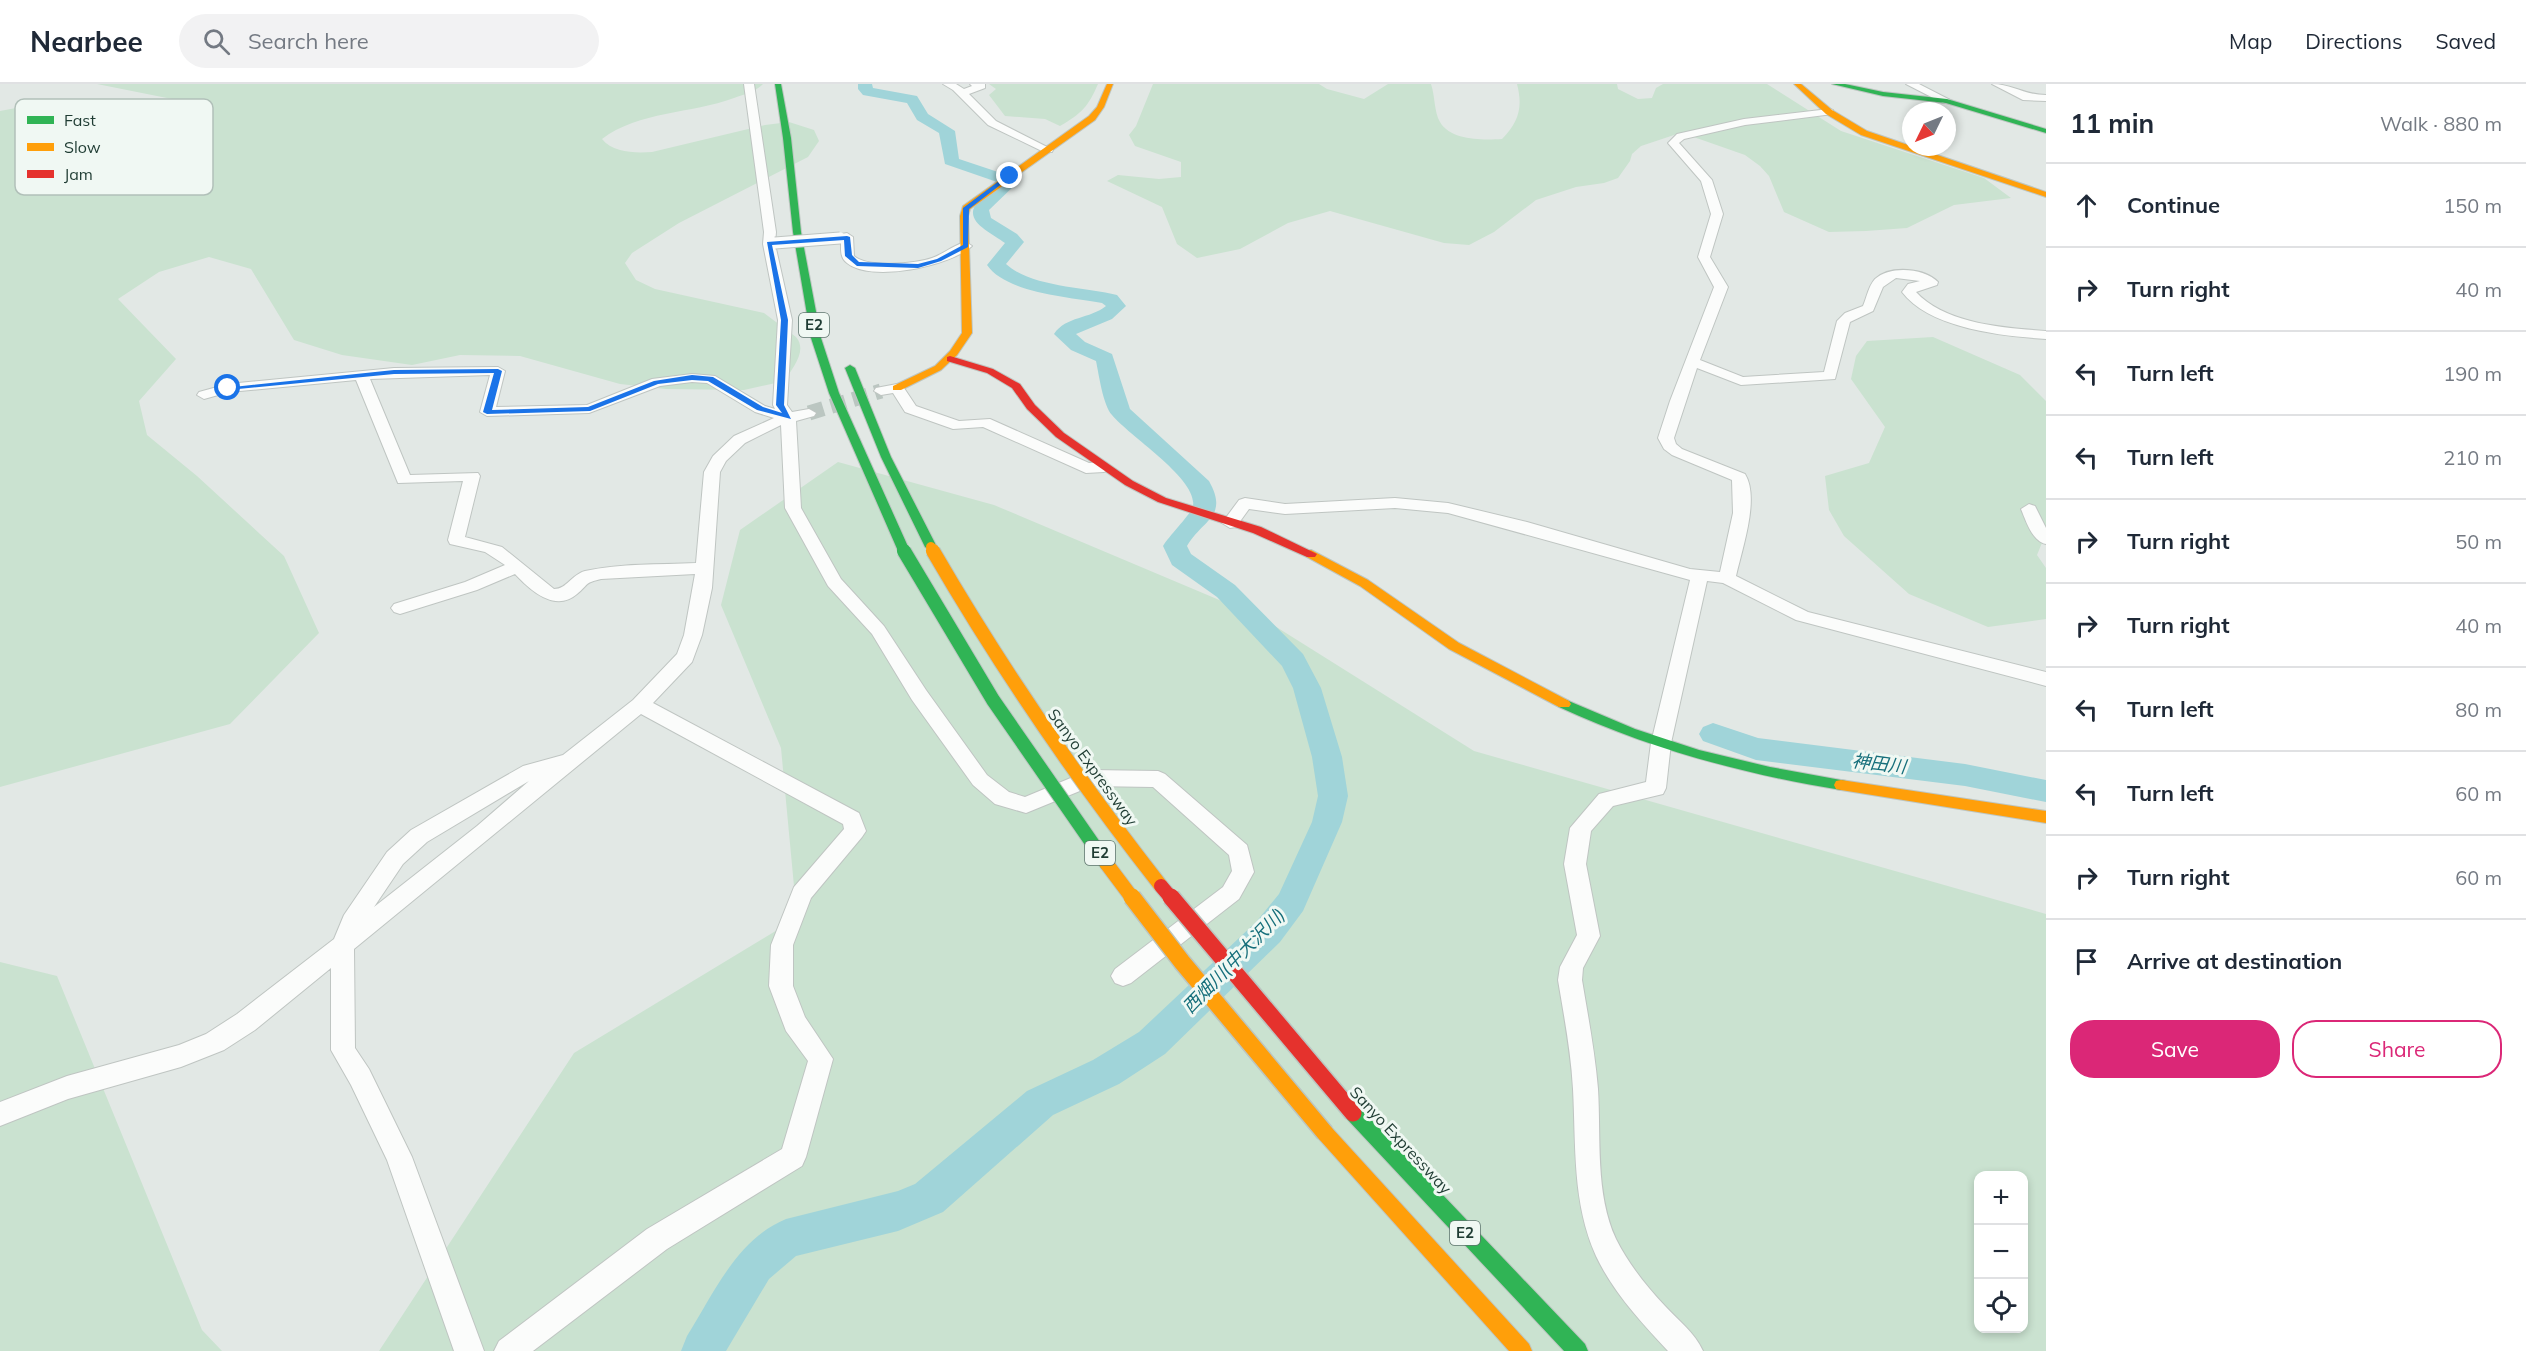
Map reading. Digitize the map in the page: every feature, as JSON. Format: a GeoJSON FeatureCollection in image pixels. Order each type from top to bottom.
{"type":"FeatureCollection","features":[{"type":"Feature","properties":{"kind":"main road","name":"E2"},"geometry":{"type":"LineString","coordinates":[[778,84],[787,138],[797,232],[816,338],[834,393],[904,551],[944,624],[1045,779],[1163,938],[1325,1132],[1522,1351]]}},
{"type":"Feature","properties":{"kind":"main road"},"geometry":{"type":"LineString","coordinates":[[889,389],[926,376],[950,359],[962,346],[968,333],[966,208],[1092,118],[1100,107],[1110,84]]}},
{"type":"Feature","properties":{"kind":"main road"},"geometry":{"type":"LineString","coordinates":[[1797,84],[1846,125],[1876,139],[2046,195]]}},
{"type":"Feature","properties":{"kind":"main road"},"geometry":{"type":"LineString","coordinates":[[1835,84],[1883,94],[1947,101],[2046,131]]}},
{"type":"Feature","properties":{"kind":"main road"},"geometry":{"type":"LineString","coordinates":[[815,231],[820,253]]}},
{"type":"Feature","properties":{"kind":"main road","name":"Sanyo Expressway"},"geometry":{"type":"LineString","coordinates":[[846,357],[886,458],[931,547],[1003,668],[1069,766],[1190,922],[1353,1113],[1578,1351]]}},
{"type":"Feature","properties":{"kind":"main road"},"geometry":{"type":"LineString","coordinates":[[950,359],[990,370],[1010,382],[1031,407],[1060,435],[1129,483],[1191,511],[1257,530],[1325,560],[1364,583],[1454,646],[1508,676],[1619,729],[1661,743],[1755,768],[1833,784],[2046,818]]}},
{"type":"Feature","properties":{"kind":"street"},"geometry":{"type":"LineString","coordinates":[[749,84],[784,320],[780,405],[788,417],[793,508],[834,582],[878,630],[919,694],[980,780],[1002,798],[1026,805],[1090,778],[1158,779],[1239,851],[1243,872],[1231,893],[1123,976]]}},
{"type":"Feature","properties":{"kind":"street"},"geometry":{"type":"LineString","coordinates":[[948,84],[957,88],[992,123],[1048,150]]}},
{"type":"Feature","properties":{"kind":"street"},"geometry":{"type":"LineString","coordinates":[[961,94],[981,87],[975,84]]}},
{"type":"Feature","properties":{"kind":"street"},"geometry":{"type":"LineString","coordinates":[[1911,84],[1947,101]]}},
{"type":"Feature","properties":{"kind":"street"},"geometry":{"type":"LineString","coordinates":[[1997,84],[2027,98],[2046,98]]}},
{"type":"Feature","properties":{"kind":"street"},"geometry":{"type":"LineString","coordinates":[[1726,578],[1743,486],[1739,477],[1677,452],[1669,446],[1666,438],[1721,287],[1704,257],[1717,214],[1706,180],[1673,142],[1681,136],[1744,122],[1829,112]]}},
{"type":"Feature","properties":{"kind":"street"},"geometry":{"type":"LineString","coordinates":[[772,243],[847,237],[848,256],[852,261],[866,266],[918,266],[939,260],[966,246]]}},
{"type":"Feature","properties":{"kind":"street"},"geometry":{"type":"LineString","coordinates":[[1693,362],[1742,381],[1830,376],[1844,321],[1853,314],[1866,311],[1871,304],[1877,284],[1886,277],[1904,274],[1914,274],[1932,282],[1912,287],[1909,292],[1913,299],[1925,308],[2000,332],[2046,335]]}},
{"type":"Feature","properties":{"kind":"street"},"geometry":{"type":"LineString","coordinates":[[204,395],[228,388],[394,372],[498,371],[487,412],[590,409],[657,382],[692,378],[710,379],[760,409],[788,417]]}},
{"type":"Feature","properties":{"kind":"street"},"geometry":{"type":"LineString","coordinates":[[361,375],[404,480],[472,476],[456,540],[501,552],[544,592],[565,595],[573,591],[581,578],[601,573],[704,568]]}},
{"type":"Feature","properties":{"kind":"street"},"geometry":{"type":"LineString","coordinates":[[889,389],[910,409],[958,426],[985,422],[1040,445],[1086,468],[1104,467]]}},
{"type":"Feature","properties":{"kind":"street"},"geometry":{"type":"LineString","coordinates":[[0,1114],[68,1088],[181,1056],[215,1042],[246,1022],[640,705],[685,657],[693,635],[704,568],[712,472],[716,462],[741,439],[788,417],[809,413]]}},
{"type":"Feature","properties":{"kind":"street"},"geometry":{"type":"LineString","coordinates":[[1223,521],[1245,503],[1285,509],[1395,503],[1423,504],[1521,526],[1689,574],[1726,578],[1802,616],[2046,679]]}},
{"type":"Feature","properties":{"kind":"street"},"geometry":{"type":"LineString","coordinates":[[2029,508],[2037,527],[2046,539]]}},
{"type":"Feature","properties":{"kind":"street"},"geometry":{"type":"LineString","coordinates":[[400,608],[471,586],[516,567]]}},
{"type":"Feature","properties":{"kind":"street"},"geometry":{"type":"LineString","coordinates":[[1688,1351],[1653,1316],[1629,1286],[1605,1245],[1593,1201],[1584,1070],[1570,980],[1572,967],[1589,936],[1575,864],[1576,842],[1581,828],[1606,800],[1656,788],[1661,743],[1700,575]]}},
{"type":"Feature","properties":{"kind":"street"},"geometry":{"type":"LineString","coordinates":[[509,1351],[657,1239],[793,1157],[821,1059],[795,1023],[781,986],[782,945],[802,893],[855,831],[852,819],[640,705]]}},
{"type":"Feature","properties":{"kind":"street"},"geometry":{"type":"LineString","coordinates":[[469,1351],[399,1157],[360,1077],[343,1050],[343,945],[352,922],[395,858],[419,836],[530,771],[574,759]]}},
{"type":"Feature","properties":{"kind":"green space"},"geometry":{"type":"Polygon","coordinates":[[[97,84],[763,84],[750,92],[718,103],[632,123],[602,139],[618,150],[652,152],[765,125],[789,122],[814,130],[819,141],[808,157],[679,223],[632,253],[625,263],[636,280],[655,289],[764,313],[796,337],[800,354],[785,381],[744,390],[666,389],[620,384],[520,356],[460,355],[412,365],[342,355],[294,340],[251,269],[209,257],[159,272],[118,299],[176,359],[139,401],[147,435],[197,476],[284,556],[319,633],[230,724],[0,787],[0,111],[15,108],[15,195],[213,195],[213,99],[172,99],[97,84]]]}},
{"type":"Feature","properties":{"kind":"green space"},"geometry":{"type":"Polygon","coordinates":[[[989,84],[1098,84],[1084,109],[1060,126],[1045,119],[1005,116],[989,95],[996,89],[989,84]]]}},
{"type":"Feature","properties":{"kind":"green space"},"geometry":{"type":"Polygon","coordinates":[[[1153,84],[1319,84],[1327,89],[1364,99],[1388,84],[1431,84],[1438,118],[1445,128],[1468,138],[1502,139],[1518,114],[1520,100],[1517,84],[1617,84],[1618,89],[1638,99],[1652,98],[1656,88],[1663,84],[1767,84],[1841,131],[1902,151],[1902,156],[1917,156],[1984,178],[2011,198],[1954,205],[1907,228],[1829,232],[1784,212],[1769,176],[1745,155],[1688,135],[1677,134],[1641,146],[1632,154],[1618,178],[1604,183],[1576,187],[1536,200],[1494,232],[1469,245],[1444,243],[1330,211],[1288,223],[1240,249],[1197,258],[1177,244],[1162,207],[1107,181],[1118,175],[1159,179],[1181,177],[1181,162],[1135,146],[1129,135],[1136,126],[1153,84]]]}},
{"type":"Feature","properties":{"kind":"green space"},"geometry":{"type":"Polygon","coordinates":[[[1933,337],[2020,375],[2046,401],[2046,533],[2037,555],[2046,568],[2046,619],[1988,627],[1909,594],[1844,536],[1829,510],[1825,476],[1869,463],[1885,427],[1851,379],[1856,356],[1867,341],[1933,337]]]}},
{"type":"Feature","properties":{"kind":"green space"},"geometry":{"type":"Polygon","coordinates":[[[838,462],[994,505],[1262,618],[1474,751],[2046,914],[2046,1351],[379,1351],[574,1053],[797,918],[781,748],[721,605],[740,530],[838,462]]]}},
{"type":"Feature","properties":{"kind":"green space"},"geometry":{"type":"Polygon","coordinates":[[[0,962],[57,976],[202,1330],[222,1351],[0,1351],[0,962]]]}},
{"type":"Feature","properties":{"kind":"waterway","name":"西畑川(中大沢川)"},"geometry":{"type":"LineString","coordinates":[[702,1351],[755,1265],[786,1239],[898,1211],[929,1198],[1040,1103],[1106,1072],[1152,1043],[1268,932],[1291,902],[1327,822],[1333,796],[1327,757],[1307,688],[1293,661],[1226,591],[1181,559],[1175,546],[1204,510],[1206,503],[1204,493],[1197,481],[1120,411],[1105,358],[1078,346],[1064,334],[1076,325],[1105,315],[1116,306],[1110,299],[1015,278],[996,265],[1015,242],[984,221],[981,210],[1010,182],[951,161],[947,131],[922,117],[912,99],[868,92],[865,84]]}},
{"type":"Feature","properties":{"kind":"waterway","name":"神田川"},"geometry":{"type":"LineString","coordinates":[[1713,734],[1756,749],[1965,775],[2046,791]]}},
{"type":"Feature","properties":{"kind":"tunnel"},"geometry":{"type":"LineString","coordinates":[[809,413],[881,391]]}},
{"type":"Feature","properties":{"kind":"traffic: fast"},"geometry":{"type":"LineString","coordinates":[[778,84],[787,138],[797,232],[816,338],[834,393],[904,551]]}},
{"type":"Feature","properties":{"kind":"traffic: fast"},"geometry":{"type":"LineString","coordinates":[[1835,84],[1883,94],[1947,101],[2046,131]]}},
{"type":"Feature","properties":{"kind":"traffic: fast"},"geometry":{"type":"LineString","coordinates":[[850,368],[886,457],[931,547]]}},
{"type":"Feature","properties":{"kind":"traffic: fast"},"geometry":{"type":"LineString","coordinates":[[904,551],[993,700],[1106,863]]}},
{"type":"Feature","properties":{"kind":"traffic: fast"},"geometry":{"type":"LineString","coordinates":[[1564,704],[1630,732],[1699,755],[1770,772],[1841,785]]}},
{"type":"Feature","properties":{"kind":"traffic: fast"},"geometry":{"type":"LineString","coordinates":[[1353,1113],[1578,1351]]}},
{"type":"Feature","properties":{"kind":"traffic: slow"},"geometry":{"type":"LineString","coordinates":[[897,388],[938,368],[954,353],[967,333],[964,216],[966,208],[1092,118],[1100,107],[1110,84]]}},
{"type":"Feature","properties":{"kind":"traffic: slow"},"geometry":{"type":"LineString","coordinates":[[1797,84],[1829,112],[1864,133],[2046,195]]}},
{"type":"Feature","properties":{"kind":"traffic: slow"},"geometry":{"type":"LineString","coordinates":[[931,547],[1039,721],[1098,804],[1161,886]]}},
{"type":"Feature","properties":{"kind":"traffic: slow"},"geometry":{"type":"LineString","coordinates":[[1311,554],[1364,583],[1454,646],[1564,704]]}},
{"type":"Feature","properties":{"kind":"traffic: slow"},"geometry":{"type":"LineString","coordinates":[[1841,785],[2046,817]]}},
{"type":"Feature","properties":{"kind":"traffic: slow"},"geometry":{"type":"LineString","coordinates":[[1106,863],[1182,962],[1325,1133]]}},
{"type":"Feature","properties":{"kind":"traffic: slow"},"geometry":{"type":"LineString","coordinates":[[1325,1133],[1522,1351]]}},
{"type":"Feature","properties":{"kind":"traffic: jam"},"geometry":{"type":"LineString","coordinates":[[950,359],[990,371],[1016,386],[1031,407],[1060,435],[1129,483],[1162,500],[1257,530],[1311,554]]}},
{"type":"Feature","properties":{"kind":"traffic: jam"},"geometry":{"type":"LineString","coordinates":[[1161,886],[1353,1113]]}},
{"type":"Feature","properties":{"kind":"route"},"geometry":{"type":"LineString","coordinates":[[228,388],[394,372],[498,371],[487,412],[590,409],[657,382],[692,378],[710,379],[760,409],[788,417],[780,405],[784,320],[769,243],[847,237],[848,256],[857,264],[918,266],[939,260],[966,246],[964,216],[966,208],[1010,176]]}}]}
